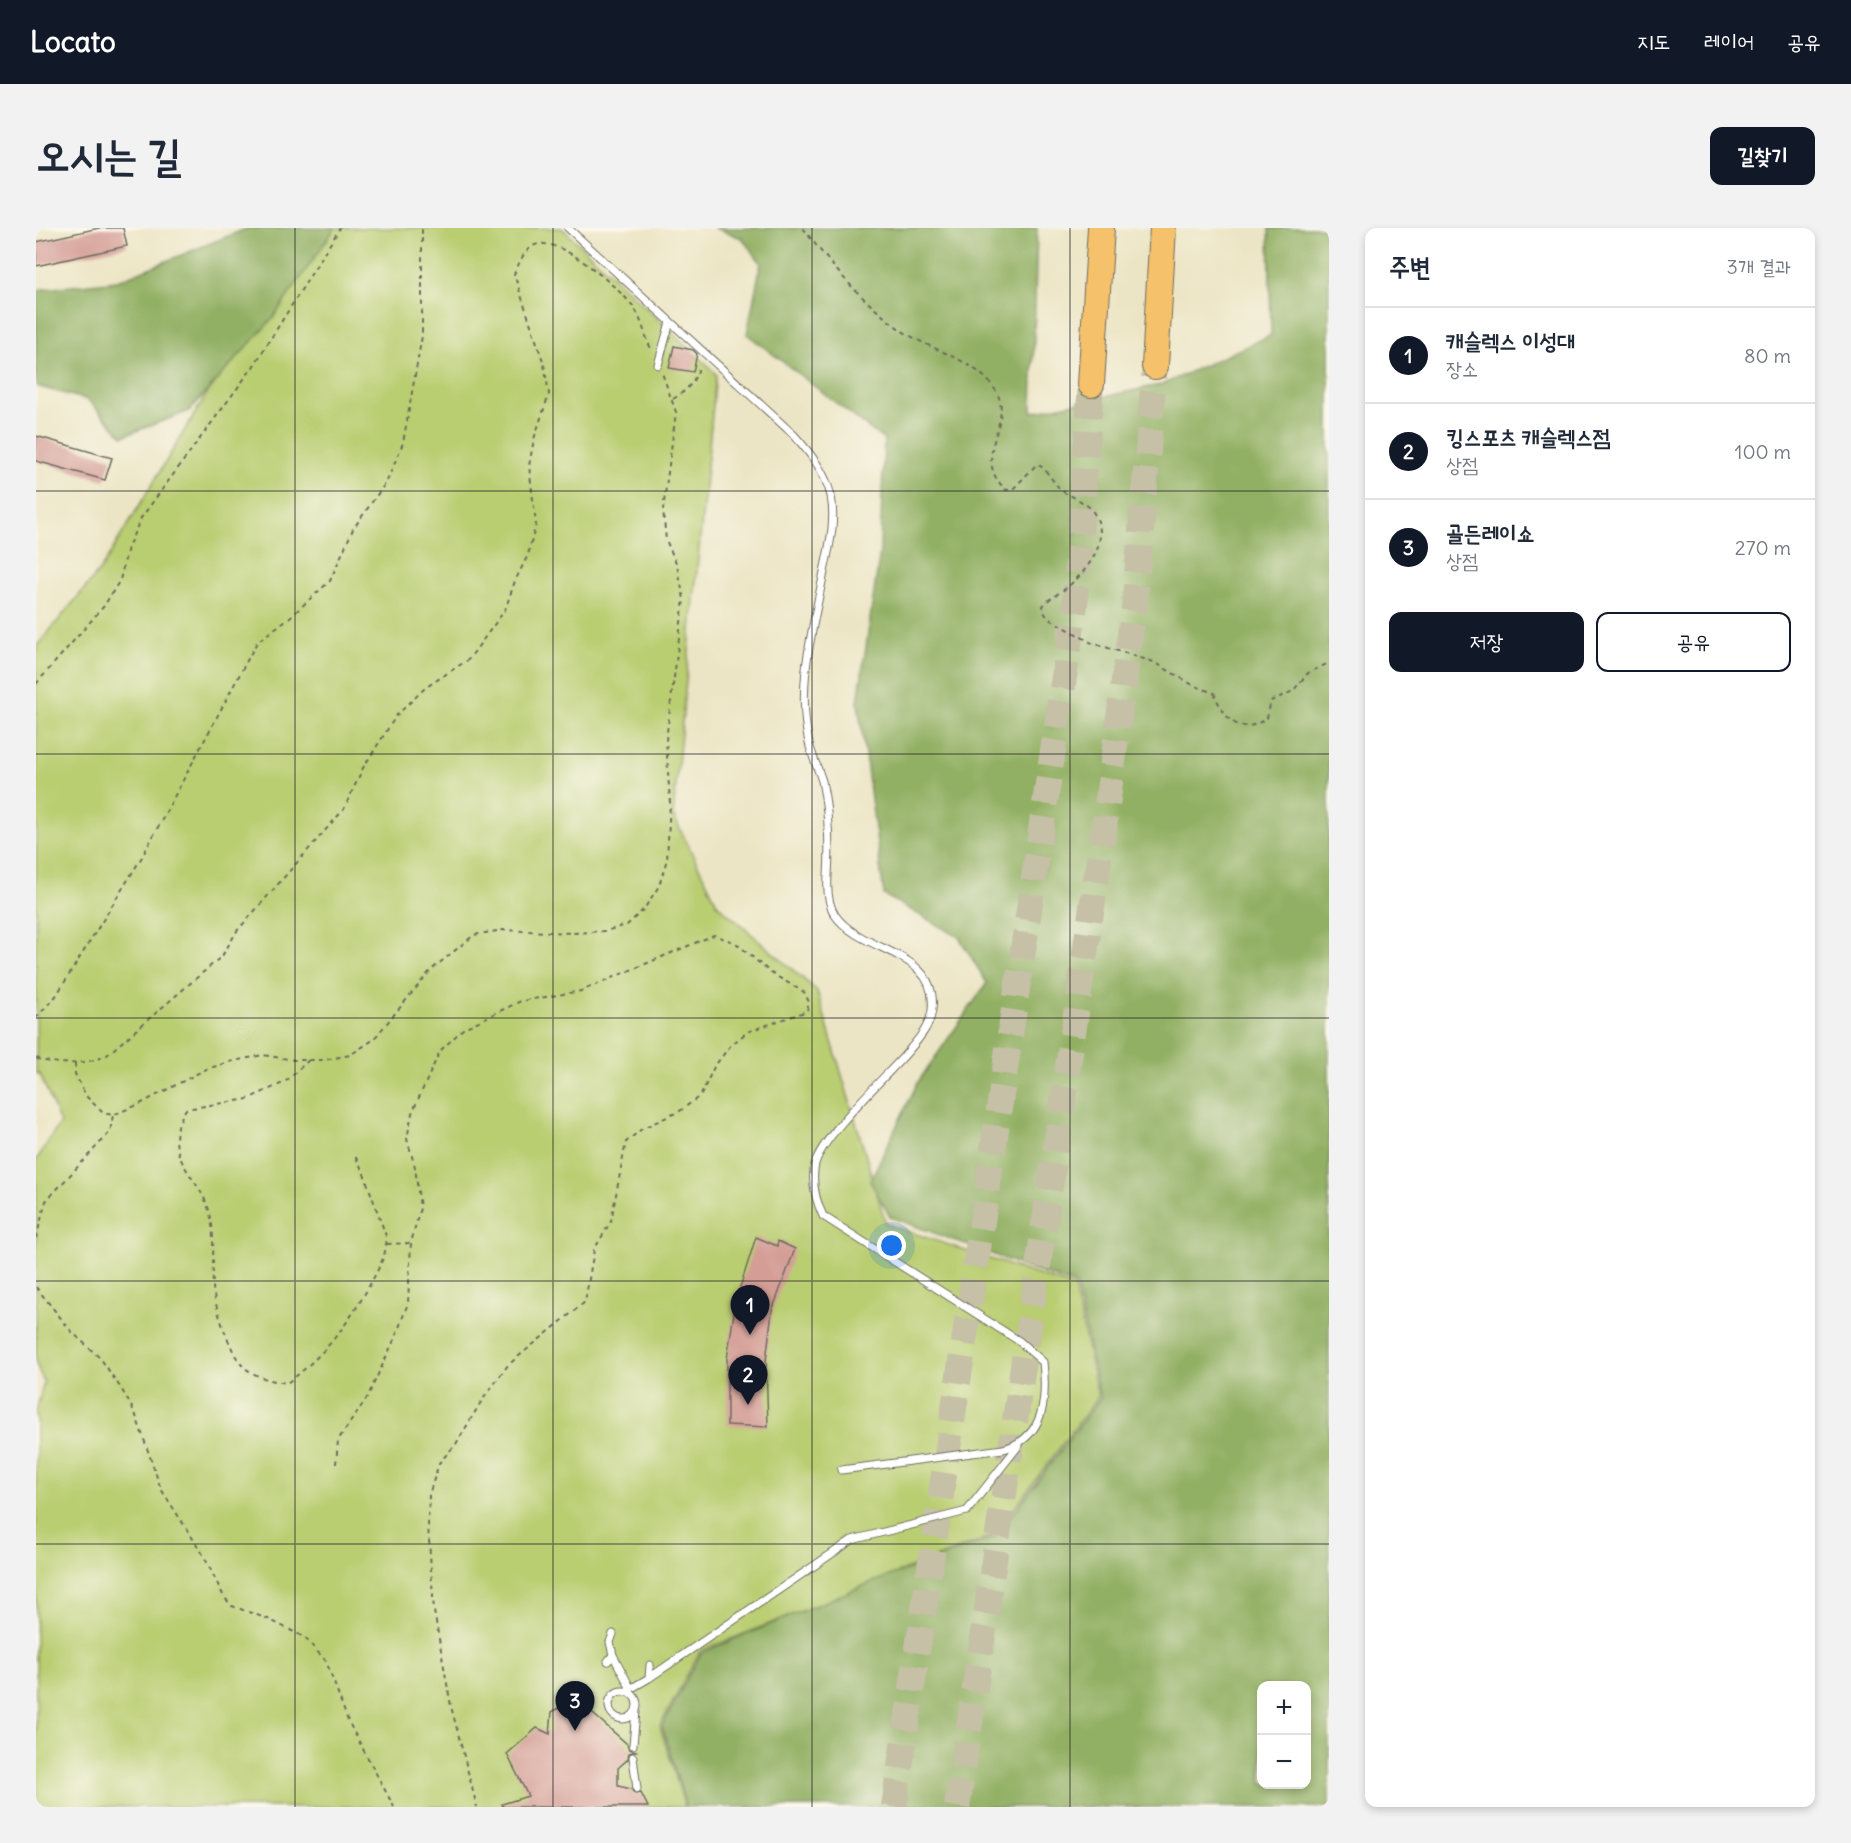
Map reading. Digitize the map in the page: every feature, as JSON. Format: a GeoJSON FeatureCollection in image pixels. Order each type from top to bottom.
{"type":"FeatureCollection","features":[{"type":"Feature","properties":{"kind":"highway"},"geometry":{"type":"LineString","coordinates":[[1091,384],[1101,228]]}},
{"type":"Feature","properties":{"kind":"highway"},"geometry":{"type":"LineString","coordinates":[[1155,366],[1162,228]]}},
{"type":"Feature","properties":{"kind":"lane"},"geometry":{"type":"LineString","coordinates":[[568,228],[794,435],[811,454],[823,474],[833,513],[832,536],[807,654],[804,716],[809,745],[821,779],[829,814],[829,899],[834,914],[846,927],[862,939],[916,966],[925,976],[931,992],[932,1009],[929,1022],[916,1043],[826,1142],[815,1161],[813,1180],[815,1200],[823,1216],[1019,1341],[1044,1362],[1043,1404],[1030,1437],[1019,1444],[993,1450],[841,1470]]}},
{"type":"Feature","properties":{"kind":"lane"},"geometry":{"type":"LineString","coordinates":[[658,365],[670,322]]}},
{"type":"Feature","properties":{"kind":"lane"},"geometry":{"type":"LineString","coordinates":[[636,1711],[625,1719],[616,1717],[610,1710],[612,1698],[618,1692],[628,1690],[649,1678],[852,1540],[967,1511],[1019,1444]]}},
{"type":"Feature","properties":{"kind":"lane"},"geometry":{"type":"LineString","coordinates":[[613,1634],[610,1642],[611,1658],[634,1698],[636,1711],[633,1746]]}},
{"type":"Feature","properties":{"kind":"lane"},"geometry":{"type":"LineString","coordinates":[[649,1678],[650,1665]]}},
{"type":"Feature","properties":{"kind":"lane"},"geometry":{"type":"LineString","coordinates":[[633,1757],[637,1788]]}},
{"type":"Feature","properties":{"kind":"path"},"geometry":{"type":"LineString","coordinates":[[36,684],[104,606],[120,580],[128,548],[141,518],[253,367],[312,269],[340,228]]}},
{"type":"Feature","properties":{"kind":"path"},"geometry":{"type":"LineString","coordinates":[[36,1018],[56,996],[142,857],[257,642],[291,617],[330,581],[353,529],[387,482],[403,443],[422,336],[422,228]]}},
{"type":"Feature","properties":{"kind":"path"},"geometry":{"type":"LineString","coordinates":[[803,228],[828,261],[872,306],[902,331],[970,368],[993,387],[1001,409],[990,460],[1000,484],[1006,489],[1013,489],[1037,464],[1042,466],[1059,488],[1088,506],[1094,514],[1099,534],[1095,556],[1082,574],[1043,606],[1045,614],[1050,619],[1092,643],[1154,662],[1193,686],[1215,693],[1230,720],[1243,728],[1254,727],[1267,718],[1271,701],[1293,691],[1308,674],[1329,663]]}},
{"type":"Feature","properties":{"kind":"path"},"geometry":{"type":"LineString","coordinates":[[36,1058],[75,1063],[94,1061],[107,1055],[222,956],[237,931],[344,809],[363,768],[396,716],[425,688],[469,659],[505,610],[515,581],[528,555],[536,524],[529,466],[534,439],[549,394],[544,363],[514,274],[522,257],[534,245],[547,243],[566,249],[634,308],[676,411],[663,510],[666,540],[677,565],[684,599],[666,740],[670,803],[669,836],[667,859],[659,886],[644,909],[627,925],[616,928],[573,933],[502,930],[474,935],[431,970],[373,1040],[350,1055],[309,1060],[263,1055],[229,1062],[185,1079],[140,1104],[113,1115],[95,1107],[86,1096],[75,1074],[75,1063]]}},
{"type":"Feature","properties":{"kind":"path"},"geometry":{"type":"LineString","coordinates":[[673,399],[687,391],[697,376],[700,365]]}},
{"type":"Feature","properties":{"kind":"path"},"geometry":{"type":"LineString","coordinates":[[336,1464],[338,1440],[367,1398],[396,1336],[408,1303],[411,1243],[420,1208],[407,1139],[412,1113],[440,1052],[464,1028],[521,1001],[581,991],[714,935],[736,943],[764,968],[804,992],[809,1002],[807,1011],[747,1032],[730,1046],[714,1066],[701,1095],[680,1111],[643,1128],[626,1142],[611,1221],[594,1250],[585,1302],[508,1365],[481,1402],[456,1444],[439,1463],[429,1495],[428,1526],[434,1611],[451,1706],[477,1807]]}},
{"type":"Feature","properties":{"kind":"path"},"geometry":{"type":"LineString","coordinates":[[309,1060],[285,1082],[248,1099],[186,1109],[176,1125],[175,1147],[211,1217],[213,1291],[228,1339],[242,1365],[266,1380],[287,1383],[306,1369],[354,1316],[381,1264],[387,1244],[363,1171],[354,1154]]}},
{"type":"Feature","properties":{"kind":"path"},"geometry":{"type":"LineString","coordinates":[[36,1238],[46,1201],[110,1132],[113,1115]]}},
{"type":"Feature","properties":{"kind":"path"},"geometry":{"type":"LineString","coordinates":[[387,1244],[411,1243]]}},
{"type":"Feature","properties":{"kind":"path"},"geometry":{"type":"LineString","coordinates":[[36,1287],[71,1331],[101,1359],[122,1390],[135,1413],[161,1489],[204,1556],[228,1602],[248,1614],[268,1618],[304,1637],[326,1661],[348,1721],[394,1807]]}},
{"type":"Feature","properties":{"kind":"green space"},"geometry":{"type":"Polygon","coordinates":[[[248,228],[335,228],[273,318],[189,411],[123,436],[88,400],[36,386],[36,290],[117,281],[248,228]]]}},
{"type":"Feature","properties":{"kind":"green space"},"geometry":{"type":"Polygon","coordinates":[[[327,228],[562,228],[716,374],[673,815],[718,905],[817,991],[886,1224],[1074,1287],[1098,1397],[994,1535],[700,1651],[660,1726],[685,1807],[36,1807],[36,1412],[44,1382],[36,1364],[36,1161],[60,1123],[40,1074],[36,1073],[36,647],[101,569],[206,395],[302,266],[327,228]]]}},
{"type":"Feature","properties":{"kind":"green space"},"geometry":{"type":"Polygon","coordinates":[[[715,228],[1037,228],[1032,412],[1164,384],[1271,335],[1269,228],[1329,228],[1329,1807],[686,1807],[662,1726],[701,1653],[870,1583],[995,1537],[1100,1398],[1076,1285],[890,1217],[870,1181],[918,1082],[987,983],[959,937],[884,895],[858,702],[880,551],[884,440],[747,334],[761,263],[742,238],[715,228]]]}},
{"type":"Feature","properties":{"kind":"building"},"geometry":{"type":"Polygon","coordinates":[[[99,228],[123,228],[127,246],[36,266],[36,242],[99,228]]]}},
{"type":"Feature","properties":{"kind":"building"},"geometry":{"type":"Polygon","coordinates":[[[674,346],[693,350],[697,354],[693,372],[669,368],[674,346]]]}},
{"type":"Feature","properties":{"kind":"building"},"geometry":{"type":"Polygon","coordinates":[[[36,436],[112,458],[105,480],[36,461],[36,436]]]}},
{"type":"Feature","properties":{"kind":"building"},"geometry":{"type":"Polygon","coordinates":[[[756,1237],[777,1246],[778,1241],[795,1249],[772,1311],[766,1361],[768,1427],[727,1425],[727,1359],[736,1300],[756,1237]]]}},
{"type":"Feature","properties":{"kind":"building"},"geometry":{"type":"Polygon","coordinates":[[[575,1698],[627,1744],[629,1749],[636,1751],[629,1753],[628,1759],[618,1768],[618,1786],[631,1789],[635,1794],[641,1793],[648,1807],[503,1807],[502,1804],[528,1796],[507,1754],[537,1728],[550,1734],[552,1712],[575,1698]]]}},
{"type":"Feature","properties":{"kind":"tunnel"},"geometry":{"type":"LineString","coordinates":[[957,1807],[1105,820],[1135,600],[1155,366]]}},
{"type":"Feature","properties":{"kind":"tunnel"},"geometry":{"type":"LineString","coordinates":[[894,1807],[1075,604],[1091,384]]}},
{"type":"Feature","properties":{"kind":"place","name":"캐슬렉스 이성대"},"geometry":{"type":"Point","coordinates":[750,1335]}},
{"type":"Feature","properties":{"kind":"place","name":"킹스포츠 캐슬렉스점"},"geometry":{"type":"Point","coordinates":[748,1405]}},
{"type":"Feature","properties":{"kind":"place","name":"골든레이쇼"},"geometry":{"type":"Point","coordinates":[575,1731]}}]}
